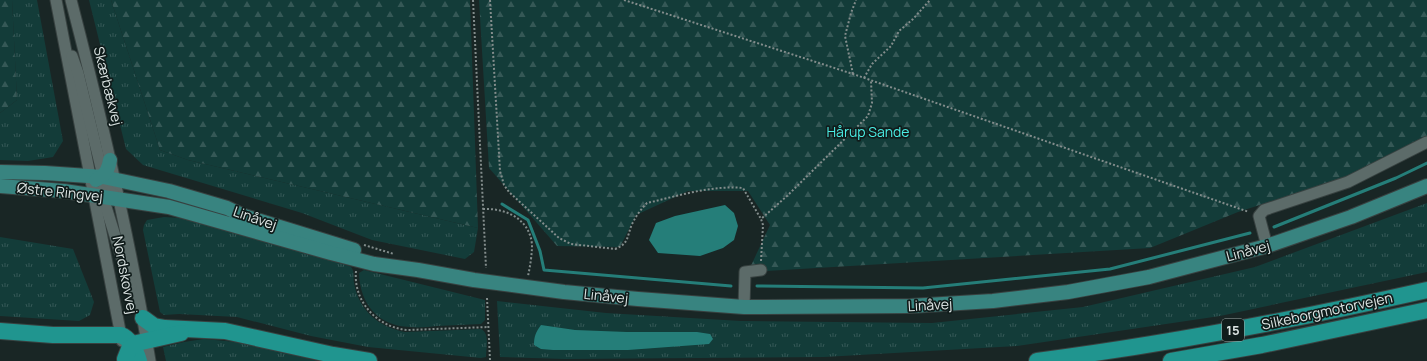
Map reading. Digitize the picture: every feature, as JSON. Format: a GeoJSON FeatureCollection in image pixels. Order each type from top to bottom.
{"type":"FeatureCollection","features":[{"type":"Feature","properties":{"kind":"highway","name":"Silkeborgmotorvejen"},"geometry":{"type":"LineString","coordinates":[[1037,361],[1157,344],[1260,326],[1427,290]]}},
{"type":"Feature","properties":{"kind":"highway","name":"Silkeborgmotorvejen"},"geometry":{"type":"LineString","coordinates":[[1171,361],[1262,345],[1427,310]]}},
{"type":"Feature","properties":{"kind":"highway"},"geometry":{"type":"LineString","coordinates":[[143,318],[154,326],[240,333],[333,355],[369,361]]}},
{"type":"Feature","properties":{"kind":"highway"},"geometry":{"type":"LineString","coordinates":[[0,331],[52,335],[121,335],[126,337],[134,354],[198,330]]}},
{"type":"Feature","properties":{"kind":"main road"},"geometry":{"type":"LineString","coordinates":[[0,182],[26,181],[82,183],[103,187],[110,160]]}},
{"type":"Feature","properties":{"kind":"main road","name":"Østre Ringvej"},"geometry":{"type":"LineString","coordinates":[[0,172],[103,187]]}},
{"type":"Feature","properties":{"kind":"main road","name":"Østre Ringvej"},"geometry":{"type":"LineString","coordinates":[[0,186],[64,191],[103,187]]}},
{"type":"Feature","properties":{"kind":"main road","name":"Linåvej"},"geometry":{"type":"LineString","coordinates":[[103,187],[374,264],[507,285],[638,299],[744,306],[910,306],[994,301],[1068,292],[1149,277],[1267,246],[1351,217],[1427,186]]}},
{"type":"Feature","properties":{"kind":"main road","name":"Linåvej"},"geometry":{"type":"LineString","coordinates":[[103,187],[166,197],[226,214],[244,216],[418,270]]}},
{"type":"Feature","properties":{"kind":"street"},"geometry":{"type":"LineString","coordinates":[[56,0],[60,22],[78,73],[103,187],[126,274],[143,318]]}},
{"type":"Feature","properties":{"kind":"street","name":"Skærbækvej"},"geometry":{"type":"LineString","coordinates":[[71,0],[110,160]]}},
{"type":"Feature","properties":{"kind":"street"},"geometry":{"type":"LineString","coordinates":[[1267,246],[1259,216],[1264,210],[1348,182],[1427,142]]}},
{"type":"Feature","properties":{"kind":"street","name":"Nordskovvej"},"geometry":{"type":"LineString","coordinates":[[103,187],[143,318],[134,354],[150,361]]}},
{"type":"Feature","properties":{"kind":"street","name":"Nordskovvej"},"geometry":{"type":"LineString","coordinates":[[103,187],[121,335]]}},
{"type":"Feature","properties":{"kind":"street"},"geometry":{"type":"LineString","coordinates":[[744,306],[745,272],[761,270]]}},
{"type":"Feature","properties":{"kind":"path"},"geometry":{"type":"LineString","coordinates":[[473,0],[486,268]]}},
{"type":"Feature","properties":{"kind":"path"},"geometry":{"type":"LineString","coordinates":[[490,0],[500,171],[504,185],[509,192],[559,238],[571,244],[615,249],[624,244],[627,240],[632,224],[641,209],[647,204],[714,188],[728,186],[743,188],[763,225],[761,270]]}},
{"type":"Feature","properties":{"kind":"path"},"geometry":{"type":"LineString","coordinates":[[624,0],[853,74],[1259,216]]}},
{"type":"Feature","properties":{"kind":"path"},"geometry":{"type":"LineString","coordinates":[[853,74],[845,36],[850,13],[856,0]]}},
{"type":"Feature","properties":{"kind":"path"},"geometry":{"type":"LineString","coordinates":[[863,78],[872,64],[891,46],[899,31],[913,19],[930,0]]}},
{"type":"Feature","properties":{"kind":"path"},"geometry":{"type":"LineString","coordinates":[[761,219],[787,196],[868,116],[872,103],[871,81]]}},
{"type":"Feature","properties":{"kind":"path"},"geometry":{"type":"LineString","coordinates":[[483,209],[498,209],[507,212],[519,220],[525,227],[532,245],[528,278]]}},
{"type":"Feature","properties":{"kind":"path"},"geometry":{"type":"LineString","coordinates":[[357,268],[356,283],[362,300],[367,310],[385,324],[408,330],[489,327]]}},
{"type":"Feature","properties":{"kind":"path"},"geometry":{"type":"LineString","coordinates":[[487,298],[490,360]]}},
{"type":"Feature","properties":{"kind":"green space"},"geometry":{"type":"Polygon","coordinates":[[[0,0],[12,0],[17,100],[0,113],[0,0]]]}},
{"type":"Feature","properties":{"kind":"green space"},"geometry":{"type":"Polygon","coordinates":[[[12,0],[37,0],[63,141],[53,157],[28,161],[0,160],[0,113],[17,100],[12,0]]]}},
{"type":"Feature","properties":{"kind":"green space"},"geometry":{"type":"Polygon","coordinates":[[[89,0],[111,0],[160,150],[188,160],[478,228],[474,252],[465,259],[372,240],[302,213],[143,165],[126,149],[89,0]]]}},
{"type":"Feature","properties":{"kind":"green space"},"geometry":{"type":"Polygon","coordinates":[[[111,0],[470,0],[478,228],[188,160],[160,150],[111,0]]]}},
{"type":"Feature","properties":{"kind":"green space","name":"Hårup Sande"},"geometry":{"type":"Polygon","coordinates":[[[479,0],[1427,0],[1427,136],[1347,177],[1238,212],[1150,248],[748,272],[770,225],[748,191],[688,191],[636,215],[620,247],[557,246],[489,168],[479,0]]]}},
{"type":"Feature","properties":{"kind":"green space"},"geometry":{"type":"Polygon","coordinates":[[[1427,203],[1427,272],[1220,316],[1017,346],[824,357],[565,359],[500,357],[497,301],[606,313],[741,321],[932,323],[1083,307],[1255,267],[1427,203]]]}},
{"type":"Feature","properties":{"kind":"green space"},"geometry":{"type":"Polygon","coordinates":[[[164,217],[180,218],[350,266],[352,268],[354,283],[360,302],[379,322],[396,330],[405,332],[481,329],[487,337],[486,357],[481,358],[368,347],[311,336],[237,317],[179,314],[164,315],[160,312],[143,230],[147,220],[164,217]]]}},
{"type":"Feature","properties":{"kind":"green space"},"geometry":{"type":"Polygon","coordinates":[[[0,237],[73,249],[94,302],[90,315],[79,321],[0,316],[0,237]]]}},
{"type":"Feature","properties":{"kind":"green space"},"geometry":{"type":"Polygon","coordinates":[[[364,270],[485,300],[485,320],[481,324],[420,327],[399,326],[389,322],[380,318],[367,303],[360,284],[359,273],[364,270]]]}},
{"type":"Feature","properties":{"kind":"green space"},"geometry":{"type":"Polygon","coordinates":[[[204,339],[236,342],[319,361],[166,361],[163,347],[204,339]]]}},
{"type":"Feature","properties":{"kind":"water"},"geometry":{"type":"Polygon","coordinates":[[[725,205],[734,213],[738,226],[734,240],[723,248],[700,256],[658,253],[649,240],[656,223],[675,216],[725,205]]]}},
{"type":"Feature","properties":{"kind":"water"},"geometry":{"type":"Polygon","coordinates":[[[541,325],[575,330],[697,332],[710,334],[713,339],[709,344],[628,350],[553,350],[541,349],[534,345],[534,339],[541,325]]]}},
{"type":"Feature","properties":{"kind":"waterway"},"geometry":{"type":"LineString","coordinates":[[1274,227],[1396,178],[1427,163]]}},
{"type":"Feature","properties":{"kind":"waterway"},"geometry":{"type":"LineString","coordinates":[[502,204],[528,220],[540,251],[544,270],[731,286]]}},
{"type":"Feature","properties":{"kind":"waterway"},"geometry":{"type":"LineString","coordinates":[[757,286],[923,288],[1110,269],[1250,233]]}}]}
